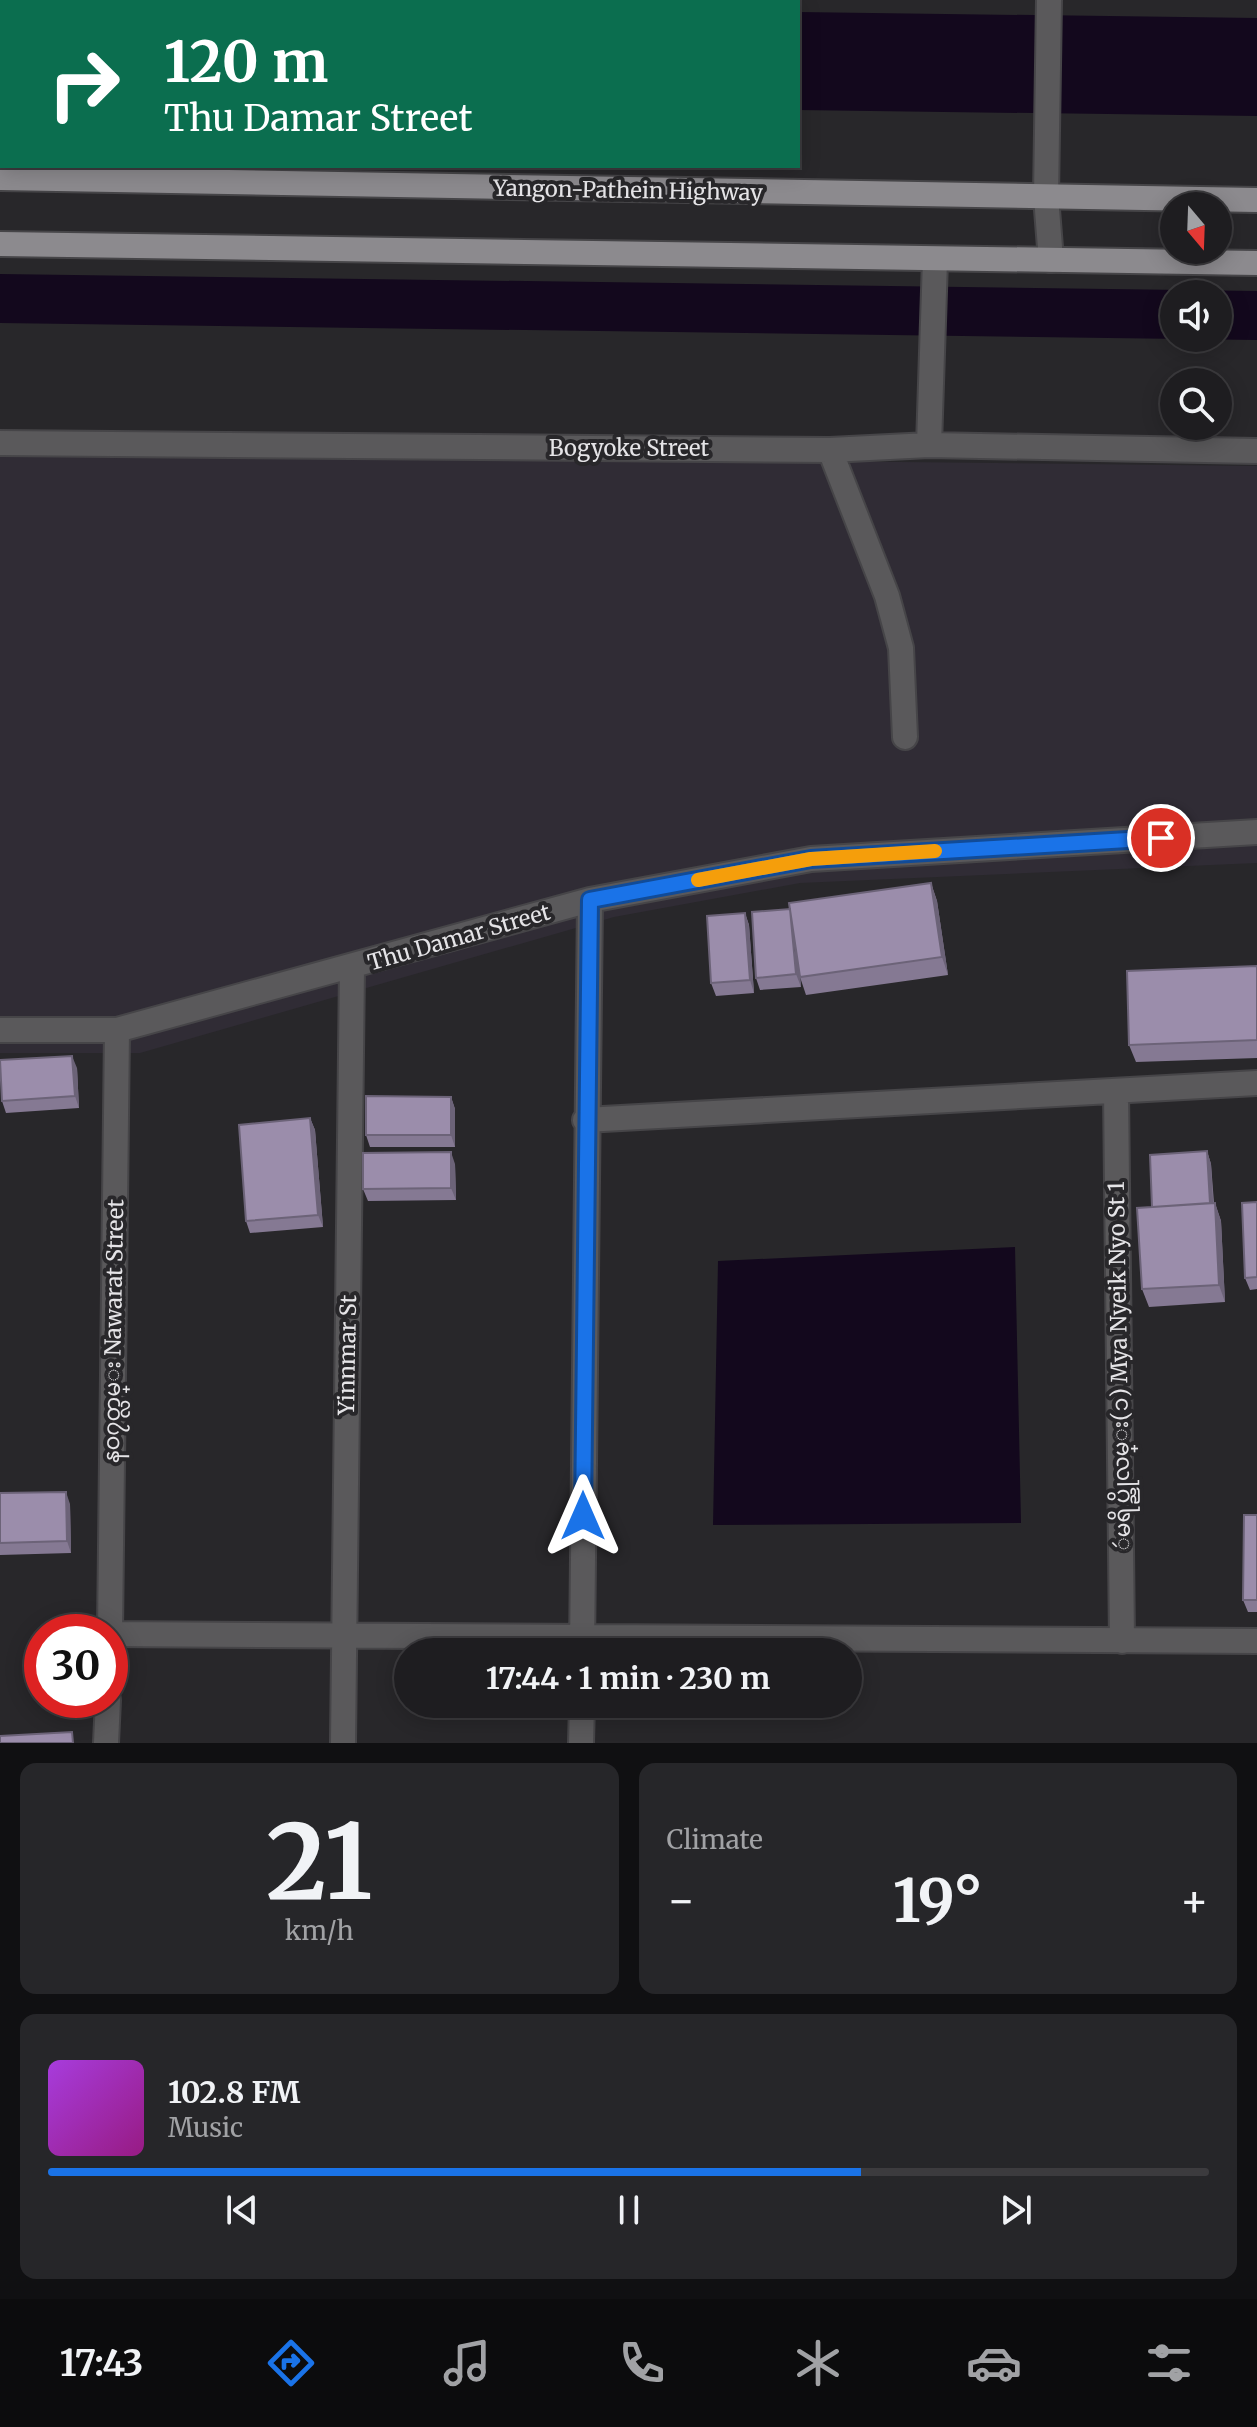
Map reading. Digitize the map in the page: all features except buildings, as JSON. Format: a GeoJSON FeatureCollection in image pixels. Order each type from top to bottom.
{"type":"FeatureCollection","features":[{"type":"Feature","properties":{"kind":"main road","name":"Yangon-Pathein Highway"},"geometry":{"type":"LineString","coordinates":[[0,178],[1257,200]]}},
{"type":"Feature","properties":{"kind":"main road"},"geometry":{"type":"LineString","coordinates":[[0,244],[935,264],[1051,260],[1257,263]]}},
{"type":"Feature","properties":{"kind":"street"},"geometry":{"type":"LineString","coordinates":[[1049,0],[1046,197],[1051,260]]}},
{"type":"Feature","properties":{"kind":"street"},"geometry":{"type":"LineString","coordinates":[[929,445],[935,264]]}},
{"type":"Feature","properties":{"kind":"street","name":"Bogyoke Street"},"geometry":{"type":"LineString","coordinates":[[0,443],[830,450],[929,445],[1257,451]]}},
{"type":"Feature","properties":{"kind":"street"},"geometry":{"type":"LineString","coordinates":[[830,450],[901,648],[905,737]]}},
{"type":"Feature","properties":{"kind":"street","name":"Thu Damar Street"},"geometry":{"type":"LineString","coordinates":[[0,1030],[117,1030],[590,900],[811,859],[1257,832]]}},
{"type":"Feature","properties":{"kind":"street"},"geometry":{"type":"LineString","coordinates":[[582,1638],[585,1120],[590,900]]}},
{"type":"Feature","properties":{"kind":"street","name":"Yinnmar St"},"geometry":{"type":"LineString","coordinates":[[343,1743],[352,967]]}},
{"type":"Feature","properties":{"kind":"street","name":"နဝ၇တ္လမ္း Nawarat Street"},"geometry":{"type":"LineString","coordinates":[[110,1614],[117,1030]]}},
{"type":"Feature","properties":{"kind":"street"},"geometry":{"type":"LineString","coordinates":[[585,1120],[1257,1083]]}},
{"type":"Feature","properties":{"kind":"street","name":"ဴမရိပ္ညိုလမ္း(၁) Mya Nyeik Nyo St 1"},"geometry":{"type":"LineString","coordinates":[[1116,1091],[1122,1641]]}},
{"type":"Feature","properties":{"kind":"street"},"geometry":{"type":"LineString","coordinates":[[128,1633],[397,1638]]}},
{"type":"Feature","properties":{"kind":"street"},"geometry":{"type":"LineString","coordinates":[[862,1643],[1257,1641]]}},
{"type":"Feature","properties":{"kind":"street"},"geometry":{"type":"LineString","coordinates":[[106,1743],[107,1718]]}},
{"type":"Feature","properties":{"kind":"street"},"geometry":{"type":"LineString","coordinates":[[581,1743],[582,1718]]}},
{"type":"Feature","properties":{"kind":"shaded area"},"geometry":{"type":"Polygon","coordinates":[[[800,12],[1257,18],[1257,116],[800,110],[800,12]]]}},
{"type":"Feature","properties":{"kind":"shaded area"},"geometry":{"type":"Polygon","coordinates":[[[0,274],[1160,290],[1160,339],[0,323],[0,274]]]}},
{"type":"Feature","properties":{"kind":"shaded area"},"geometry":{"type":"Polygon","coordinates":[[[1232,291],[1257,291],[1257,340],[1232,340],[1232,291]]]}},
{"type":"Feature","properties":{"kind":"shaded area"},"geometry":{"type":"Polygon","coordinates":[[[0,452],[1257,466],[1257,863],[800,883],[614,917],[140,1053],[0,1053],[0,452]]]}},
{"type":"Feature","properties":{"kind":"shaded area"},"geometry":{"type":"Polygon","coordinates":[[[1015,1247],[1021,1523],[713,1525],[718,1261],[1015,1247]]]}},
{"type":"Feature","properties":{"kind":"slow traffic"},"geometry":{"type":"LineString","coordinates":[[698,880],[811,859],[935,851]]}},
{"type":"Feature","properties":{"kind":"route"},"geometry":{"type":"LineString","coordinates":[[583,1516],[585,1120],[590,900],[811,859],[1161,838]]}}]}
